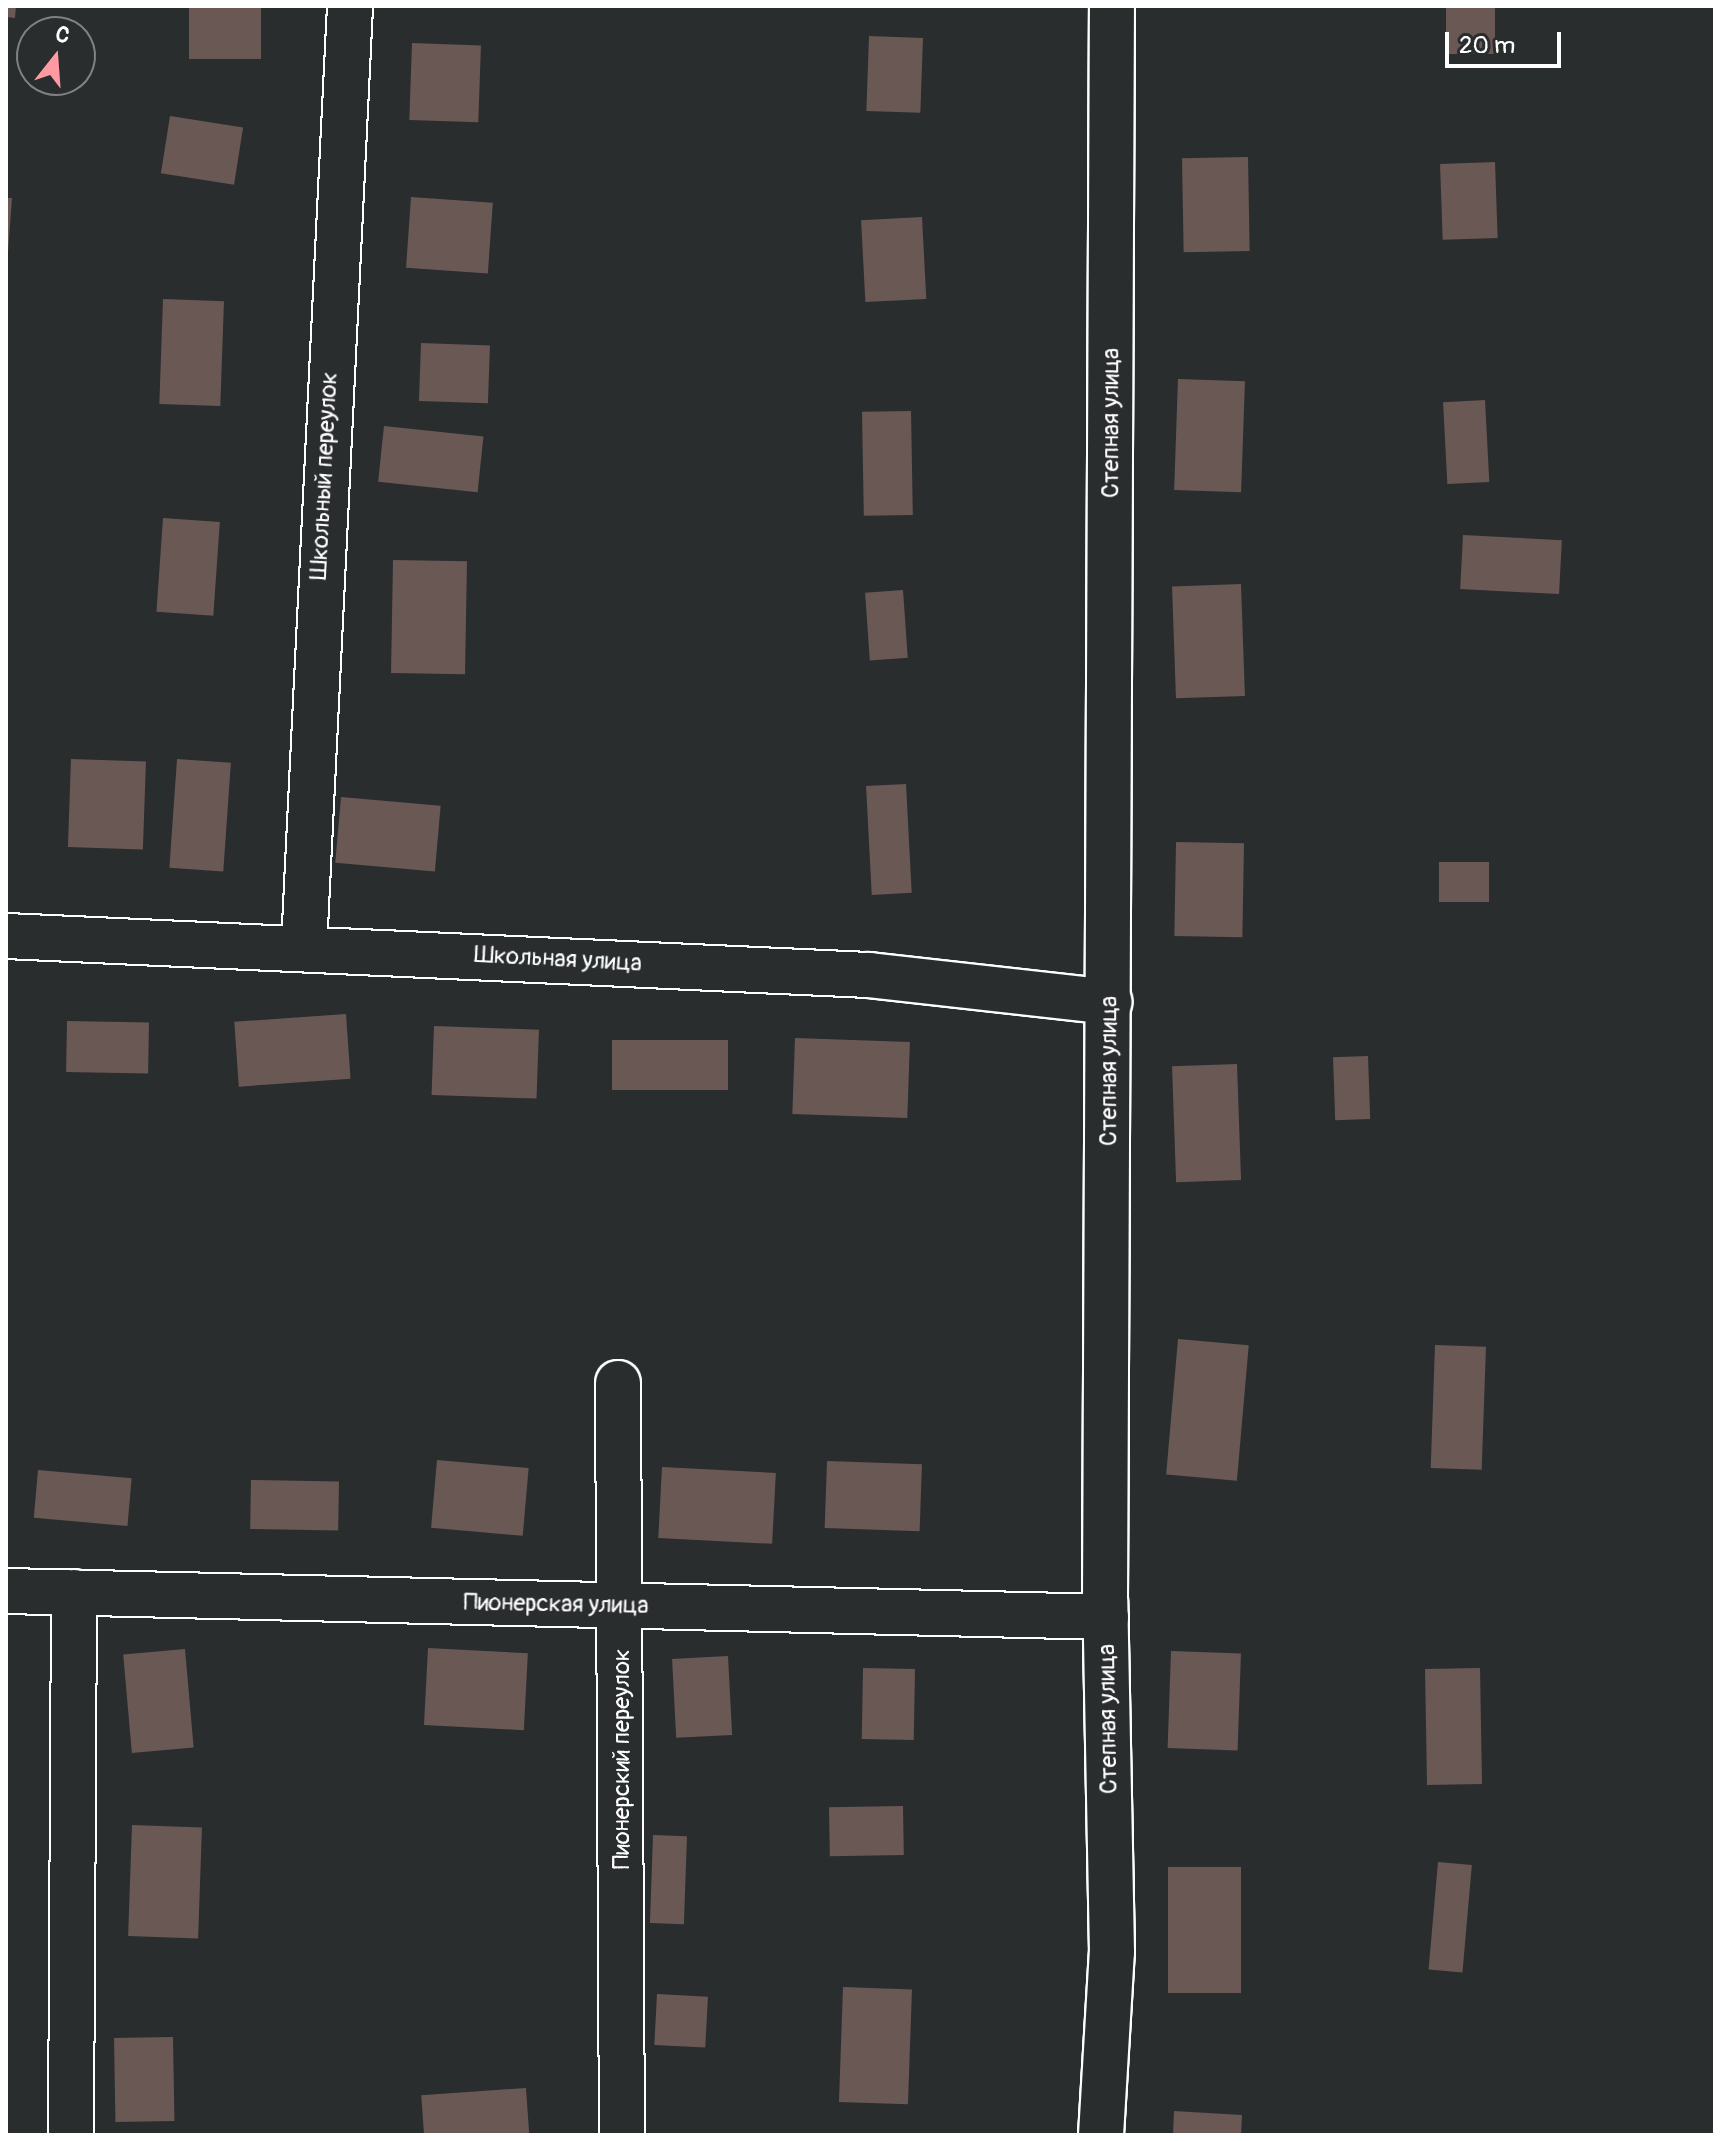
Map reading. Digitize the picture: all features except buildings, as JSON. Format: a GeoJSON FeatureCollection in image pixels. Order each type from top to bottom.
{"type":"FeatureCollection","features":[{"type":"Feature","properties":{"kind":"street","name":"Школьный переулок"},"geometry":{"type":"LineString","coordinates":[[304,947],[316,622],[350,6]]}},
{"type":"Feature","properties":{"kind":"street","name":"Степная улица"},"geometry":{"type":"LineString","coordinates":[[1101,2135],[1112,1952],[1106,1617],[1112,6]]}},
{"type":"Feature","properties":{"kind":"street","name":"Школьная улица"},"geometry":{"type":"LineString","coordinates":[[6,936],[304,947],[869,975],[1109,1002]]}},
{"type":"Feature","properties":{"kind":"street","name":"Пионерский переулок"},"geometry":{"type":"LineString","coordinates":[[618,1383],[622,1606],[622,2135]]}},
{"type":"Feature","properties":{"kind":"street","name":"Пионерская улица"},"geometry":{"type":"LineString","coordinates":[[6,1591],[1106,1617]]}},
{"type":"Feature","properties":{"kind":"street"},"geometry":{"type":"LineString","coordinates":[[71,2135],[74,1592]]}}]}
